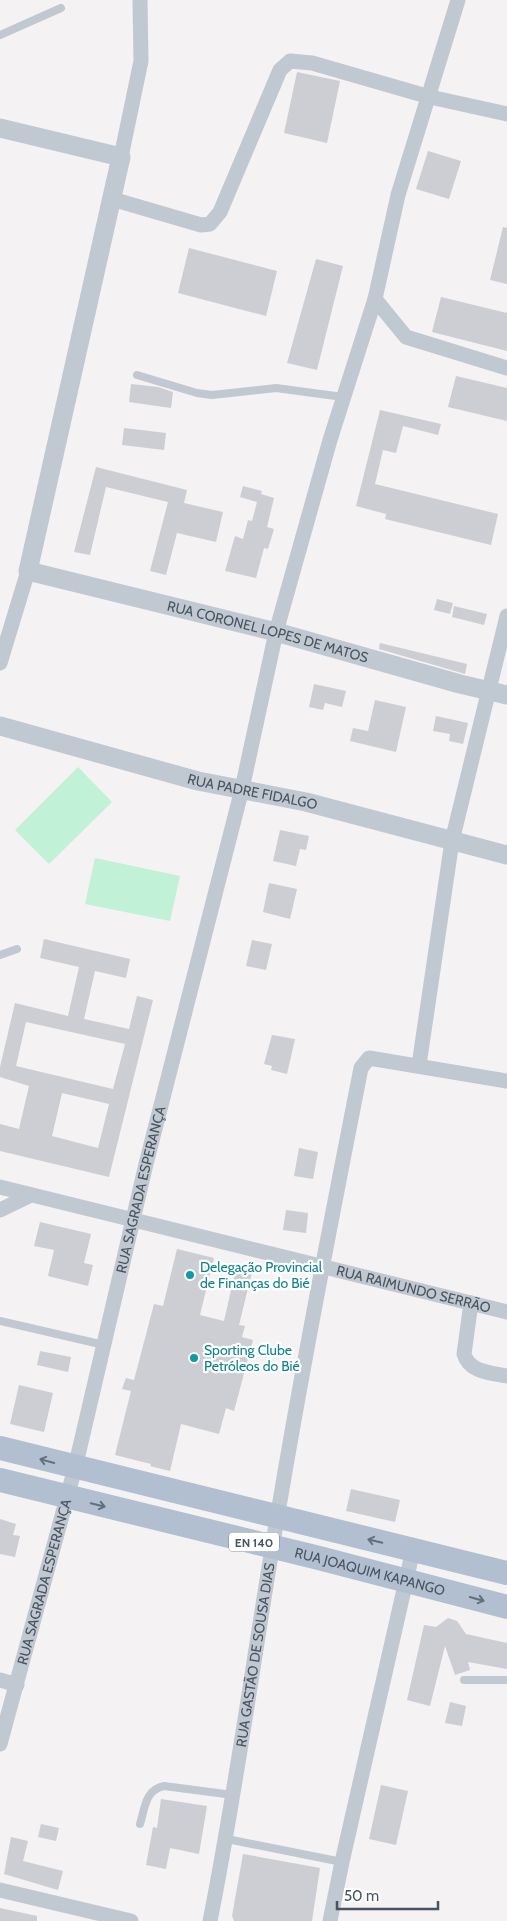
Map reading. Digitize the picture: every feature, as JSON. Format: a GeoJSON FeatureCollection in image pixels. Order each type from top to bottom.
{"type":"FeatureCollection","features":[{"type":"Feature","properties":{"kind":"main road","name":"EN 140"},"geometry":{"type":"LineString","coordinates":[[0,1448],[507,1573]]}},
{"type":"Feature","properties":{"kind":"main road","name":"RUA JOAQUIM KAPANGO"},"geometry":{"type":"LineString","coordinates":[[0,1480],[152,1516],[507,1607]]}},
{"type":"Feature","properties":{"kind":"main road"},"geometry":{"type":"LineString","coordinates":[[152,1516],[160,1488]]}},
{"type":"Feature","properties":{"kind":"main road"},"geometry":{"type":"LineString","coordinates":[[190,1526],[198,1497]]}},
{"type":"Feature","properties":{"kind":"street"},"geometry":{"type":"LineString","coordinates":[[0,663],[28,571],[122,157],[141,61],[140,0]]}},
{"type":"Feature","properties":{"kind":"street","name":"RUA SAGRADA ESPERANÇA"},"geometry":{"type":"LineString","coordinates":[[0,1744],[75,1468],[146,1164],[242,789],[276,632],[343,397],[375,299],[398,195],[430,97],[458,0]]}},
{"type":"Feature","properties":{"kind":"street"},"geometry":{"type":"LineString","coordinates":[[112,200],[201,225],[210,224],[220,212],[280,70],[287,62],[295,60],[312,63],[430,97],[507,114]]}},
{"type":"Feature","properties":{"kind":"street"},"geometry":{"type":"LineString","coordinates":[[0,128],[122,157]]}},
{"type":"Feature","properties":{"kind":"street"},"geometry":{"type":"LineString","coordinates":[[375,299],[406,337],[507,368]]}},
{"type":"Feature","properties":{"kind":"street","name":"RUA CORONEL LOPES DE MATOS"},"geometry":{"type":"LineString","coordinates":[[28,571],[276,632],[498,693]]}},
{"type":"Feature","properties":{"kind":"street"},"geometry":{"type":"LineString","coordinates":[[419,1065],[452,841],[498,693],[507,616]]}},
{"type":"Feature","properties":{"kind":"street","name":"RUA PADRE FIDALGO"},"geometry":{"type":"LineString","coordinates":[[0,726],[198,781],[306,802],[507,856]]}},
{"type":"Feature","properties":{"kind":"street","name":"RUA GASTÃO DE SOUSA DIAS"},"geometry":{"type":"LineString","coordinates":[[210,1921],[226,1839],[277,1516],[322,1267],[361,1068],[369,1058],[507,1081]]}},
{"type":"Feature","properties":{"kind":"street","name":"RUA RAIMUNDO SERRÃO"},"geometry":{"type":"LineString","coordinates":[[0,1187],[134,1218],[322,1267],[507,1312]]}},
{"type":"Feature","properties":{"kind":"street"},"geometry":{"type":"LineString","coordinates":[[0,1210],[30,1195]]}},
{"type":"Feature","properties":{"kind":"street"},"geometry":{"type":"LineString","coordinates":[[471,1303],[464,1354],[466,1362],[472,1367],[507,1376]]}},
{"type":"Feature","properties":{"kind":"street"},"geometry":{"type":"LineString","coordinates":[[330,1921],[412,1550]]}},
{"type":"Feature","properties":{"kind":"street"},"geometry":{"type":"LineString","coordinates":[[0,1680],[17,1684]]}},
{"type":"Feature","properties":{"kind":"street"},"geometry":{"type":"LineString","coordinates":[[0,1890],[131,1921]]}},
{"type":"Feature","properties":{"kind":"lane"},"geometry":{"type":"LineString","coordinates":[[0,35],[61,8]]}},
{"type":"Feature","properties":{"kind":"lane"},"geometry":{"type":"LineString","coordinates":[[137,375],[196,393],[212,395],[276,388],[343,397]]}},
{"type":"Feature","properties":{"kind":"lane"},"geometry":{"type":"LineString","coordinates":[[0,955],[17,949]]}},
{"type":"Feature","properties":{"kind":"lane"},"geometry":{"type":"LineString","coordinates":[[0,1321],[104,1345]]}},
{"type":"Feature","properties":{"kind":"lane"},"geometry":{"type":"LineString","coordinates":[[464,1680],[507,1680]]}},
{"type":"Feature","properties":{"kind":"lane"},"geometry":{"type":"LineString","coordinates":[[140,1824],[149,1794],[154,1788],[164,1786],[233,1795]]}},
{"type":"Feature","properties":{"kind":"lane"},"geometry":{"type":"LineString","coordinates":[[226,1839],[342,1862]]}},
{"type":"Feature","properties":{"kind":"green space"},"geometry":{"type":"Polygon","coordinates":[[[78,767],[112,802],[49,864],[15,830],[78,767]]]}},
{"type":"Feature","properties":{"kind":"green space"},"geometry":{"type":"Polygon","coordinates":[[[95,858],[180,876],[170,921],[85,904],[95,858]]]}},
{"type":"Feature","properties":{"kind":"building"},"geometry":{"type":"Polygon","coordinates":[[[297,72],[340,81],[327,143],[284,133],[297,72]]]}},
{"type":"Feature","properties":{"kind":"building"},"geometry":{"type":"Polygon","coordinates":[[[428,151],[461,161],[449,199],[416,189],[428,151]]]}},
{"type":"Feature","properties":{"kind":"building"},"geometry":{"type":"Polygon","coordinates":[[[503,227],[507,228],[507,284],[490,280],[503,227]]]}},
{"type":"Feature","properties":{"kind":"building"},"geometry":{"type":"Polygon","coordinates":[[[189,248],[277,271],[266,316],[178,293],[189,248]]]}},
{"type":"Feature","properties":{"kind":"building"},"geometry":{"type":"Polygon","coordinates":[[[316,259],[343,266],[317,370],[287,363],[316,259]]]}},
{"type":"Feature","properties":{"kind":"building"},"geometry":{"type":"Polygon","coordinates":[[[441,297],[507,313],[507,351],[432,332],[441,297]]]}},
{"type":"Feature","properties":{"kind":"building"},"geometry":{"type":"Polygon","coordinates":[[[456,376],[507,388],[507,421],[448,407],[456,376]]]}},
{"type":"Feature","properties":{"kind":"building"},"geometry":{"type":"Polygon","coordinates":[[[131,384],[158,387],[173,392],[171,408],[129,402],[131,384]]]}},
{"type":"Feature","properties":{"kind":"building"},"geometry":{"type":"Polygon","coordinates":[[[380,410],[441,424],[438,435],[403,426],[396,453],[383,450],[375,484],[498,514],[491,545],[385,519],[386,514],[356,506],[380,410]]]}},
{"type":"Feature","properties":{"kind":"building"},"geometry":{"type":"Polygon","coordinates":[[[124,428],[166,433],[164,450],[122,445],[124,428]]]}},
{"type":"Feature","properties":{"kind":"building"},"geometry":{"type":"Polygon","coordinates":[[[96,467],[187,490],[184,503],[223,512],[216,542],[177,533],[166,575],[150,571],[168,502],[106,487],[90,555],[74,552],[96,467]]]}},
{"type":"Feature","properties":{"kind":"building"},"geometry":{"type":"Polygon","coordinates":[[[243,486],[262,491],[261,494],[274,498],[267,527],[274,529],[268,549],[264,548],[256,578],[225,571],[235,536],[243,539],[248,520],[252,521],[257,502],[240,497],[243,486]]]}},
{"type":"Feature","properties":{"kind":"building"},"geometry":{"type":"Polygon","coordinates":[[[437,599],[453,603],[450,614],[434,610],[437,599]]]}},
{"type":"Feature","properties":{"kind":"building"},"geometry":{"type":"Polygon","coordinates":[[[454,606],[487,614],[484,625],[452,617],[454,606]]]}},
{"type":"Feature","properties":{"kind":"building"},"geometry":{"type":"Polygon","coordinates":[[[380,643],[467,664],[465,674],[379,649],[380,643]]]}},
{"type":"Feature","properties":{"kind":"building"},"geometry":{"type":"Polygon","coordinates":[[[314,684],[346,691],[342,707],[325,703],[323,710],[309,707],[314,684]]]}},
{"type":"Feature","properties":{"kind":"building"},"geometry":{"type":"Polygon","coordinates":[[[375,700],[406,707],[396,752],[350,741],[353,728],[368,731],[375,700]]]}},
{"type":"Feature","properties":{"kind":"building"},"geometry":{"type":"Polygon","coordinates":[[[436,716],[468,723],[463,744],[449,741],[450,734],[433,731],[436,716]]]}},
{"type":"Feature","properties":{"kind":"building"},"geometry":{"type":"Polygon","coordinates":[[[280,830],[309,836],[306,850],[300,849],[296,866],[273,861],[280,830]]]}},
{"type":"Feature","properties":{"kind":"building"},"geometry":{"type":"Polygon","coordinates":[[[269,883],[297,889],[290,919],[263,912],[269,883]]]}},
{"type":"Feature","properties":{"kind":"building"},"geometry":{"type":"Polygon","coordinates":[[[44,939],[130,959],[126,978],[95,971],[84,1019],[129,1029],[137,996],[153,1000],[109,1177],[0,1151],[0,1124],[19,1129],[29,1086],[0,1077],[0,1067],[15,1003],[68,1016],[79,967],[40,958],[44,939]],[[26,1022],[16,1066],[113,1089],[125,1044],[26,1022]],[[62,1093],[52,1136],[98,1148],[109,1104],[62,1093]]]}},
{"type":"Feature","properties":{"kind":"building"},"geometry":{"type":"Polygon","coordinates":[[[252,940],[272,944],[266,970],[246,966],[252,940]]]}},
{"type":"Feature","properties":{"kind":"building"},"geometry":{"type":"Polygon","coordinates":[[[272,1035],[295,1039],[287,1074],[271,1070],[272,1066],[264,1064],[272,1035]]]}},
{"type":"Feature","properties":{"kind":"building"},"geometry":{"type":"Polygon","coordinates":[[[299,1148],[318,1152],[313,1179],[294,1176],[299,1148]]]}},
{"type":"Feature","properties":{"kind":"building"},"geometry":{"type":"Polygon","coordinates":[[[286,1210],[308,1213],[306,1233],[283,1230],[286,1210]]]}},
{"type":"Feature","properties":{"kind":"building"},"geometry":{"type":"Polygon","coordinates":[[[40,1222],[91,1234],[84,1263],[93,1265],[88,1286],[48,1276],[54,1250],[34,1246],[40,1222]]]}},
{"type":"Feature","properties":{"kind":"building"},"geometry":{"type":"Polygon","coordinates":[[[177,1249],[214,1258],[200,1315],[224,1321],[237,1264],[253,1268],[239,1325],[245,1326],[242,1337],[253,1340],[234,1411],[226,1408],[219,1434],[181,1424],[170,1471],[115,1455],[131,1391],[122,1389],[126,1378],[134,1380],[154,1304],[163,1306],[177,1249]]]}},
{"type":"Feature","properties":{"kind":"building"},"geometry":{"type":"Polygon","coordinates":[[[40,1351],[71,1357],[68,1372],[37,1365],[40,1351]]]}},
{"type":"Feature","properties":{"kind":"building"},"geometry":{"type":"Polygon","coordinates":[[[19,1385],[53,1393],[44,1432],[10,1424],[19,1385]]]}},
{"type":"Feature","properties":{"kind":"building"},"geometry":{"type":"Polygon","coordinates":[[[351,1489],[400,1500],[395,1522],[346,1511],[351,1489]]]}},
{"type":"Feature","properties":{"kind":"building"},"geometry":{"type":"Polygon","coordinates":[[[0,1519],[16,1524],[13,1535],[20,1536],[15,1557],[0,1554],[0,1519]]]}},
{"type":"Feature","properties":{"kind":"building"},"geometry":{"type":"Polygon","coordinates":[[[448,1618],[457,1621],[466,1634],[507,1643],[507,1669],[468,1662],[470,1670],[455,1675],[445,1646],[430,1706],[407,1700],[424,1625],[436,1627],[448,1618]]]}},
{"type":"Feature","properties":{"kind":"building"},"geometry":{"type":"Polygon","coordinates":[[[450,1702],[466,1706],[462,1726],[445,1723],[450,1702]]]}},
{"type":"Feature","properties":{"kind":"building"},"geometry":{"type":"Polygon","coordinates":[[[381,1785],[408,1791],[396,1845],[369,1839],[381,1785]]]}},
{"type":"Feature","properties":{"kind":"building"},"geometry":{"type":"Polygon","coordinates":[[[161,1799],[207,1806],[199,1854],[170,1848],[166,1869],[146,1865],[153,1827],[157,1828],[161,1799]]]}},
{"type":"Feature","properties":{"kind":"building"},"geometry":{"type":"Polygon","coordinates":[[[41,1824],[59,1828],[56,1841],[38,1837],[41,1824]]]}},
{"type":"Feature","properties":{"kind":"building"},"geometry":{"type":"Polygon","coordinates":[[[11,1837],[28,1841],[23,1861],[63,1871],[58,1890],[4,1874],[11,1837]]]}},
{"type":"Feature","properties":{"kind":"building"},"geometry":{"type":"Polygon","coordinates":[[[243,1854],[320,1868],[312,1921],[234,1921],[232,1916],[243,1854]]]}},
{"type":"Feature","properties":{"kind":"building"},"geometry":{"type":"Polygon","coordinates":[[[0,1908],[37,1916],[37,1921],[0,1921],[0,1908]]]}},
{"type":"Feature","properties":{"kind":"place","name":"Delegação Provincial de Finanças do Bié"},"geometry":{"type":"Point","coordinates":[190,1275]}},
{"type":"Feature","properties":{"kind":"place","name":"Sporting Clube Petróleos do Bié"},"geometry":{"type":"Point","coordinates":[194,1358]}}]}
